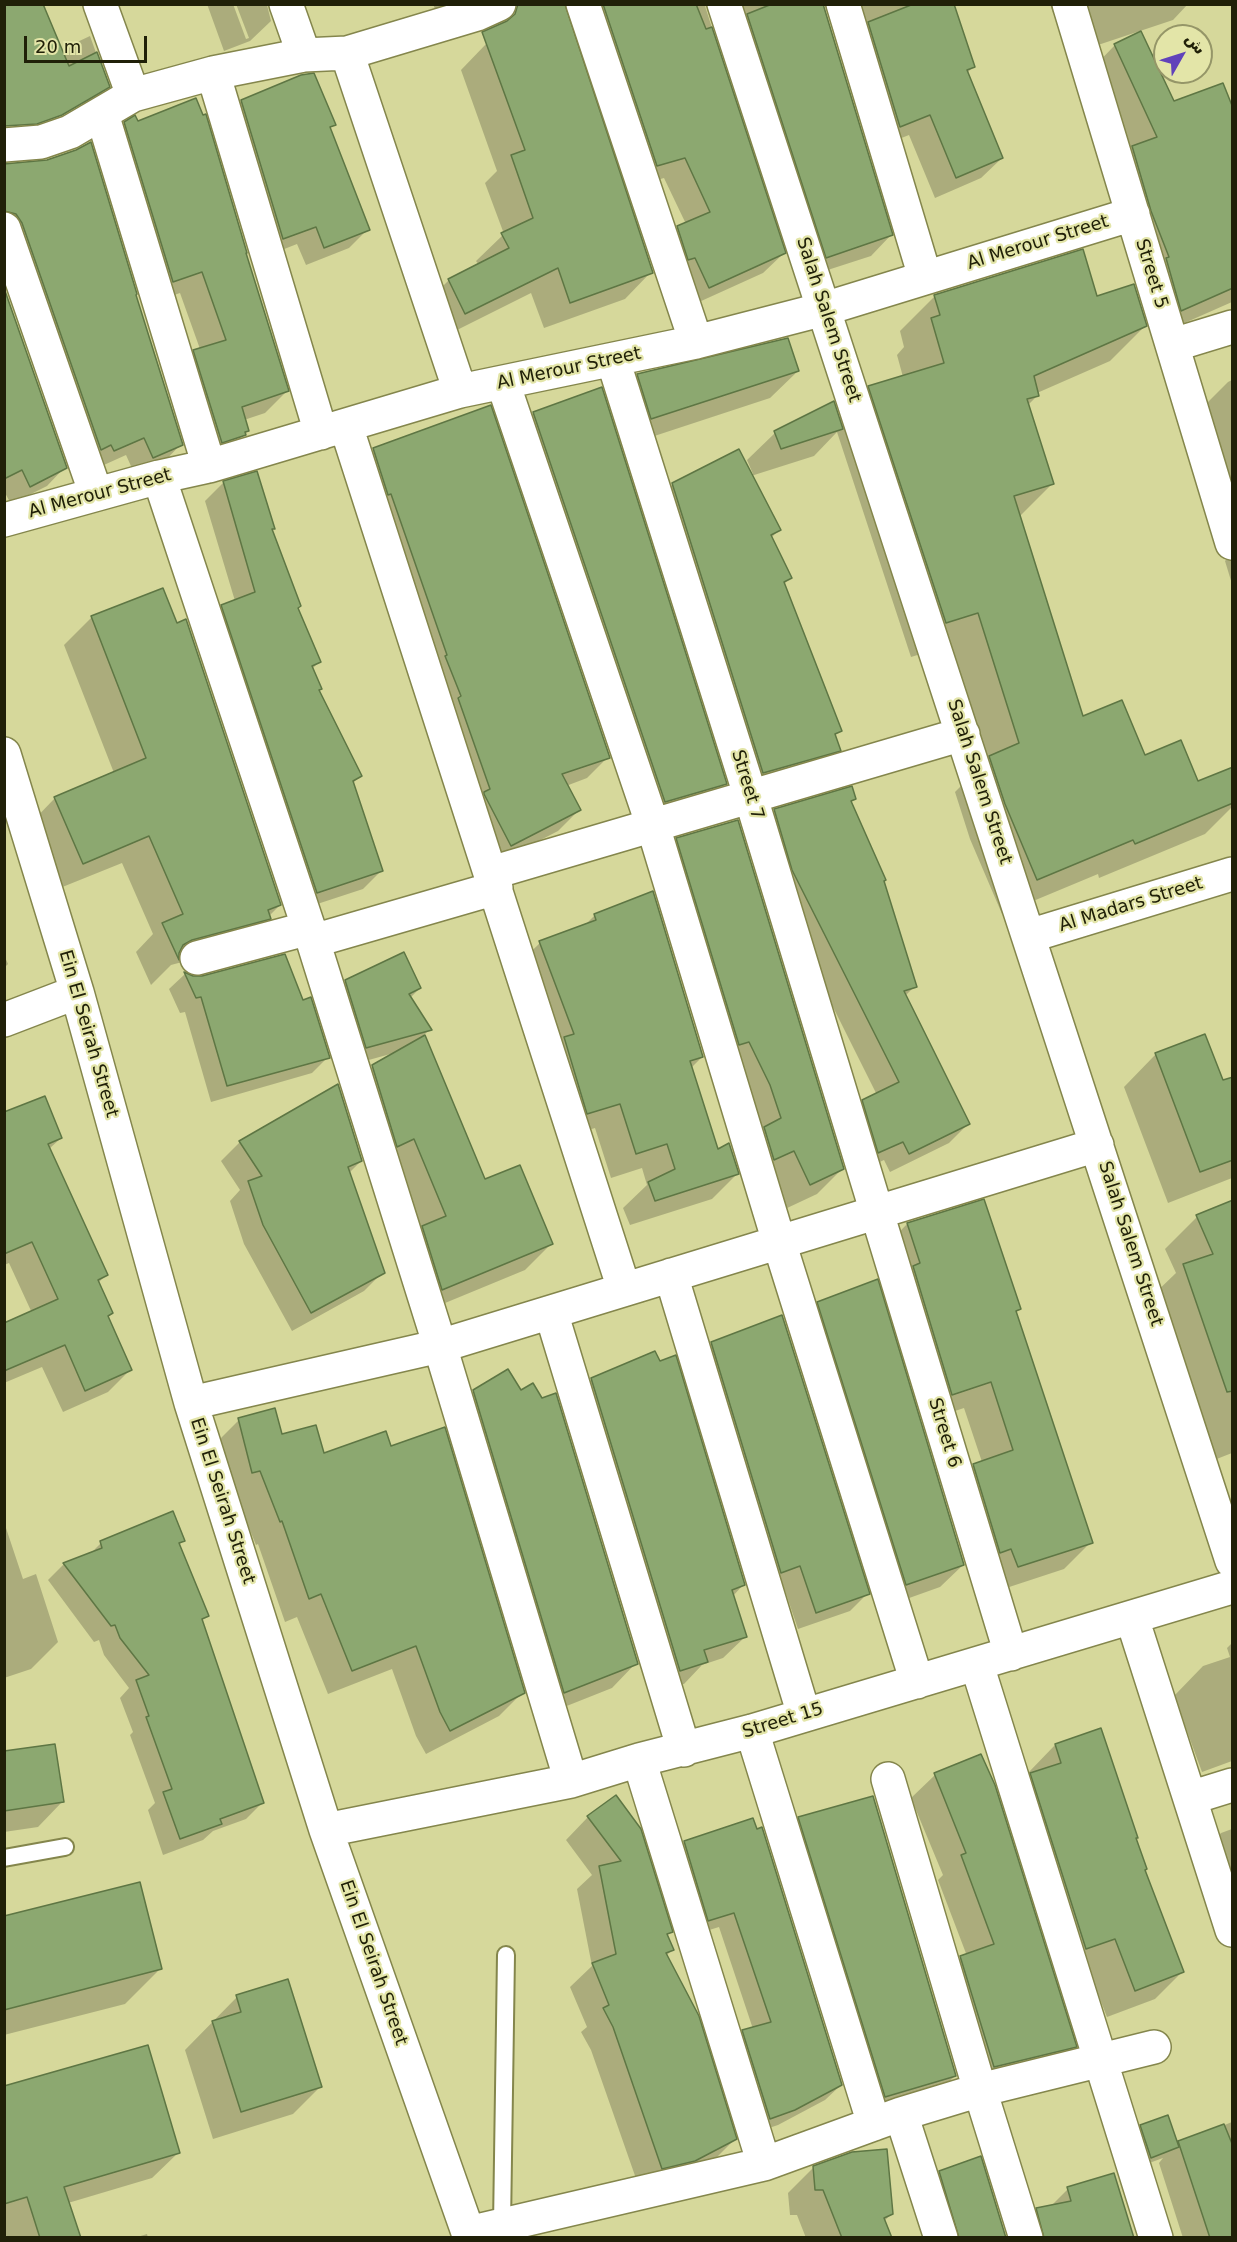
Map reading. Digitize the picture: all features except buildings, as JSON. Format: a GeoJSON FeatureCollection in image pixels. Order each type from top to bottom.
{"type":"FeatureCollection","features":[{"type":"Feature","properties":{"kind":"street"},"geometry":{"type":"LineString","coordinates":[[100,4],[133,95]]}},
{"type":"Feature","properties":{"kind":"street"},"geometry":{"type":"LineString","coordinates":[[286,4],[304,55]]}},
{"type":"Feature","properties":{"kind":"street"},"geometry":{"type":"LineString","coordinates":[[584,4],[696,342]]}},
{"type":"Feature","properties":{"kind":"street","name":"Salah Salem Street"},"geometry":{"type":"LineString","coordinates":[[724,4],[1233,1560]]}},
{"type":"Feature","properties":{"kind":"street"},"geometry":{"type":"LineString","coordinates":[[843,4],[925,277]]}},
{"type":"Feature","properties":{"kind":"street","name":"Street 5"},"geometry":{"type":"LineString","coordinates":[[1069,4],[1233,543]]}},
{"type":"Feature","properties":{"kind":"street"},"geometry":{"type":"LineString","coordinates":[[4,145],[41,142],[70,132],[133,95],[213,73],[304,55],[347,52],[484,8]]}},
{"type":"Feature","properties":{"kind":"street"},"geometry":{"type":"LineString","coordinates":[[347,52],[460,392]]}},
{"type":"Feature","properties":{"kind":"street"},"geometry":{"type":"LineString","coordinates":[[213,73],[334,430],[493,880],[624,1289]]}},
{"type":"Feature","properties":{"kind":"street"},"geometry":{"type":"LineString","coordinates":[[102,114],[209,466]]}},
{"type":"Feature","properties":{"kind":"street","name":"Al Merour Street"},"geometry":{"type":"LineString","coordinates":[[4,520],[159,477],[209,466],[460,392],[696,342],[824,309],[1132,214]]}},
{"type":"Feature","properties":{"kind":"street"},"geometry":{"type":"LineString","coordinates":[[4,229],[96,494]]}},
{"type":"Feature","properties":{"kind":"street"},"geometry":{"type":"LineString","coordinates":[[1173,345],[1233,327]]}},
{"type":"Feature","properties":{"kind":"street","name":"Street 7"},"geometry":{"type":"LineString","coordinates":[[613,360],[878,1212]]}},
{"type":"Feature","properties":{"kind":"street"},"geometry":{"type":"LineString","coordinates":[[503,383],[653,826],[779,1242],[917,1682]]}},
{"type":"Feature","properties":{"kind":"street"},"geometry":{"type":"LineString","coordinates":[[159,477],[311,935],[440,1346],[571,1781]]}},
{"type":"Feature","properties":{"kind":"street"},"geometry":{"type":"LineString","coordinates":[[197,958],[311,935],[493,880],[653,826],[963,734]]}},
{"type":"Feature","properties":{"kind":"street","name":"Ein El Seirah Street"},"geometry":{"type":"LineString","coordinates":[[4,754],[77,992],[191,1404],[326,1830],[469,2235]]}},
{"type":"Feature","properties":{"kind":"street","name":"Al Madars Street"},"geometry":{"type":"LineString","coordinates":[[1029,936],[1233,874]]}},
{"type":"Feature","properties":{"kind":"street"},"geometry":{"type":"LineString","coordinates":[[4,1020],[77,992]]}},
{"type":"Feature","properties":{"kind":"street"},"geometry":{"type":"LineString","coordinates":[[191,1404],[440,1346],[1097,1145]]}},
{"type":"Feature","properties":{"kind":"street","name":"Street 6"},"geometry":{"type":"LineString","coordinates":[[878,1212],[1011,1654]]}},
{"type":"Feature","properties":{"kind":"street"},"geometry":{"type":"LineString","coordinates":[[670,1275],[804,1715]]}},
{"type":"Feature","properties":{"kind":"street"},"geometry":{"type":"LineString","coordinates":[[551,1312],[684,1750]]}},
{"type":"Feature","properties":{"kind":"street","name":"Street 15"},"geometry":{"type":"LineString","coordinates":[[326,1830],[571,1781],[639,1760],[752,1731],[1233,1587]]}},
{"type":"Feature","properties":{"kind":"street"},"geometry":{"type":"LineString","coordinates":[[1132,1618],[1231,1918]]}},
{"type":"Feature","properties":{"kind":"street"},"geometry":{"type":"LineString","coordinates":[[977,1665],[1156,2238]]}},
{"type":"Feature","properties":{"kind":"street"},"geometry":{"type":"LineString","coordinates":[[752,1731],[888,2119],[941,2238]]}},
{"type":"Feature","properties":{"kind":"street"},"geometry":{"type":"LineString","coordinates":[[639,1760],[764,2164]]}},
{"type":"Feature","properties":{"kind":"street"},"geometry":{"type":"LineString","coordinates":[[888,1779],[1026,2238]]}},
{"type":"Feature","properties":{"kind":"street"},"geometry":{"type":"LineString","coordinates":[[1190,1798],[1233,1785]]}},
{"type":"Feature","properties":{"kind":"street"},"geometry":{"type":"LineString","coordinates":[[469,2235],[502,2225],[764,2164],[888,2119],[980,2090],[1154,2047]]}},
{"type":"Feature","properties":{"kind":"lane"},"geometry":{"type":"LineString","coordinates":[[4,1858],[65,1846]]}},
{"type":"Feature","properties":{"kind":"lane"},"geometry":{"type":"LineString","coordinates":[[502,2225],[506,1954]]}}]}
